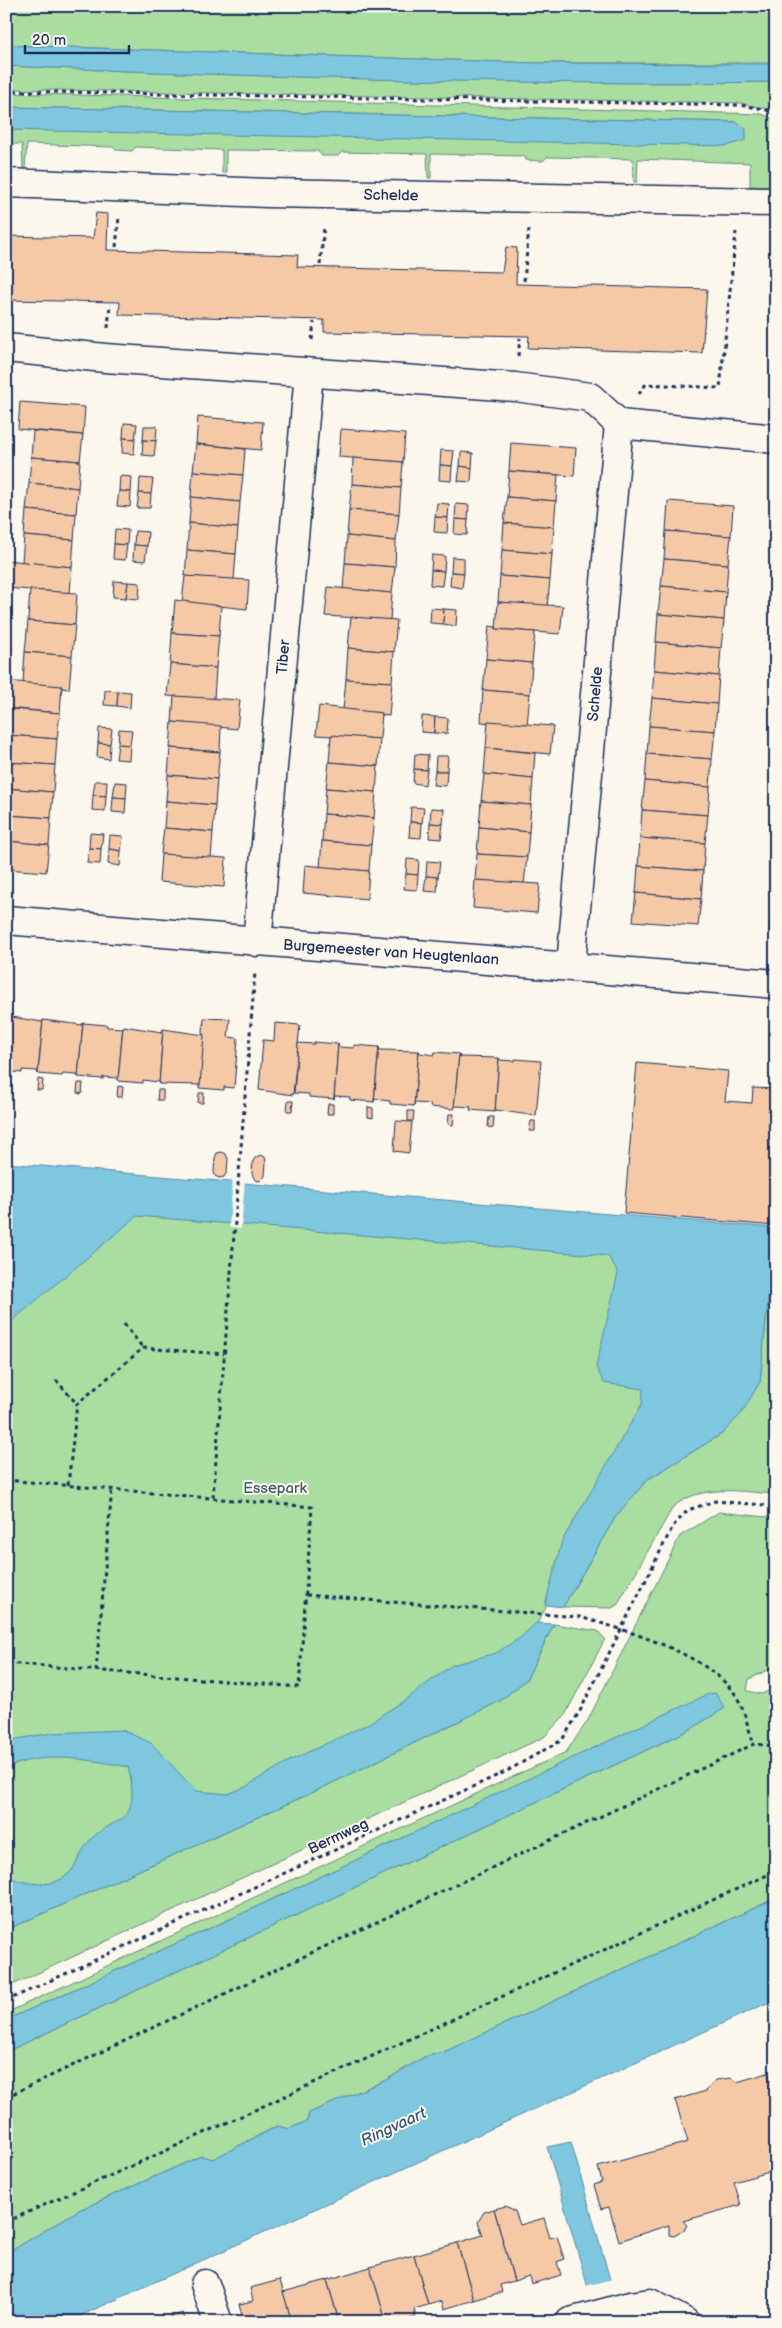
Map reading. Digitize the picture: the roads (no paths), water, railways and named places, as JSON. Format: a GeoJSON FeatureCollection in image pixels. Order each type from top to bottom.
{"type":"FeatureCollection","features":[{"type":"Feature","properties":{"kind":"street","name":"Schelde"},"geometry":{"type":"LineString","coordinates":[[6,183],[268,193],[776,202]]}},
{"type":"Feature","properties":{"kind":"street"},"geometry":{"type":"LineString","coordinates":[[6,348],[105,358],[515,386],[590,397],[619,424],[776,439]]}},
{"type":"Feature","properties":{"kind":"street","name":"Tiber"},"geometry":{"type":"LineString","coordinates":[[257,942],[309,373]]}},
{"type":"Feature","properties":{"kind":"street","name":"Schelde"},"geometry":{"type":"LineString","coordinates":[[571,965],[619,424]]}},
{"type":"Feature","properties":{"kind":"street","name":"Burgemeester van Heugtenlaan"},"geometry":{"type":"LineString","coordinates":[[6,920],[257,942],[571,965],[776,984]]}},
{"type":"Feature","properties":{"kind":"street"},"geometry":{"type":"LineString","coordinates":[[205,2284],[218,2322]]}},
{"type":"Feature","properties":{"kind":"street"},"geometry":{"type":"LineString","coordinates":[[576,2320],[630,2306],[650,2303],[685,2322]]}},
{"type":"Feature","properties":{"kind":"water"},"geometry":{"type":"Polygon","coordinates":[[[6,45],[536,63],[776,64],[776,82],[487,82],[198,74],[6,66],[6,45]]]}},
{"type":"Feature","properties":{"kind":"water"},"geometry":{"type":"Polygon","coordinates":[[[6,107],[736,122],[746,129],[746,140],[726,146],[6,130],[6,107]]]}},
{"type":"Feature","properties":{"kind":"water"},"geometry":{"type":"Polygon","coordinates":[[[6,1163],[775,1228],[760,1382],[741,1414],[723,1433],[647,1480],[616,1516],[563,1607],[545,1605],[562,1541],[642,1404],[643,1389],[604,1383],[596,1367],[618,1273],[608,1256],[137,1216],[6,1326],[6,1163]]]}},
{"type":"Feature","properties":{"kind":"water"},"geometry":{"type":"Polygon","coordinates":[[[536,1623],[554,1624],[526,1680],[500,1701],[318,1790],[6,1930],[6,1877],[40,1884],[57,1881],[64,1877],[74,1867],[91,1839],[125,1816],[129,1810],[132,1796],[128,1767],[66,1758],[50,1758],[19,1763],[6,1769],[6,1741],[52,1733],[122,1730],[151,1743],[196,1791],[228,1794],[245,1787],[287,1762],[366,1725],[405,1700],[452,1665],[496,1653],[520,1638],[536,1623]]]}},
{"type":"Feature","properties":{"kind":"water"},"geometry":{"type":"Polygon","coordinates":[[[715,1693],[725,1708],[691,1729],[6,2052],[6,2020],[226,1921],[706,1695],[715,1693]]]}},
{"type":"Feature","properties":{"kind":"water","name":"Ringvaart"},"geometry":{"type":"Polygon","coordinates":[[[776,1898],[776,1999],[67,2322],[6,2322],[6,2254],[77,2211],[201,2156],[213,2159],[278,2126],[289,2129],[307,2121],[309,2113],[386,2080],[424,2057],[444,2052],[776,1898]]]}},
{"type":"Feature","properties":{"kind":"water"},"geometry":{"type":"Polygon","coordinates":[[[571,2142],[622,2322],[598,2322],[547,2147],[571,2142]]]}},
{"type":"Feature","properties":{"kind":"park label","name":"Essepark"},"geometry":{"type":"Point","coordinates":[275,1488]}}]}
